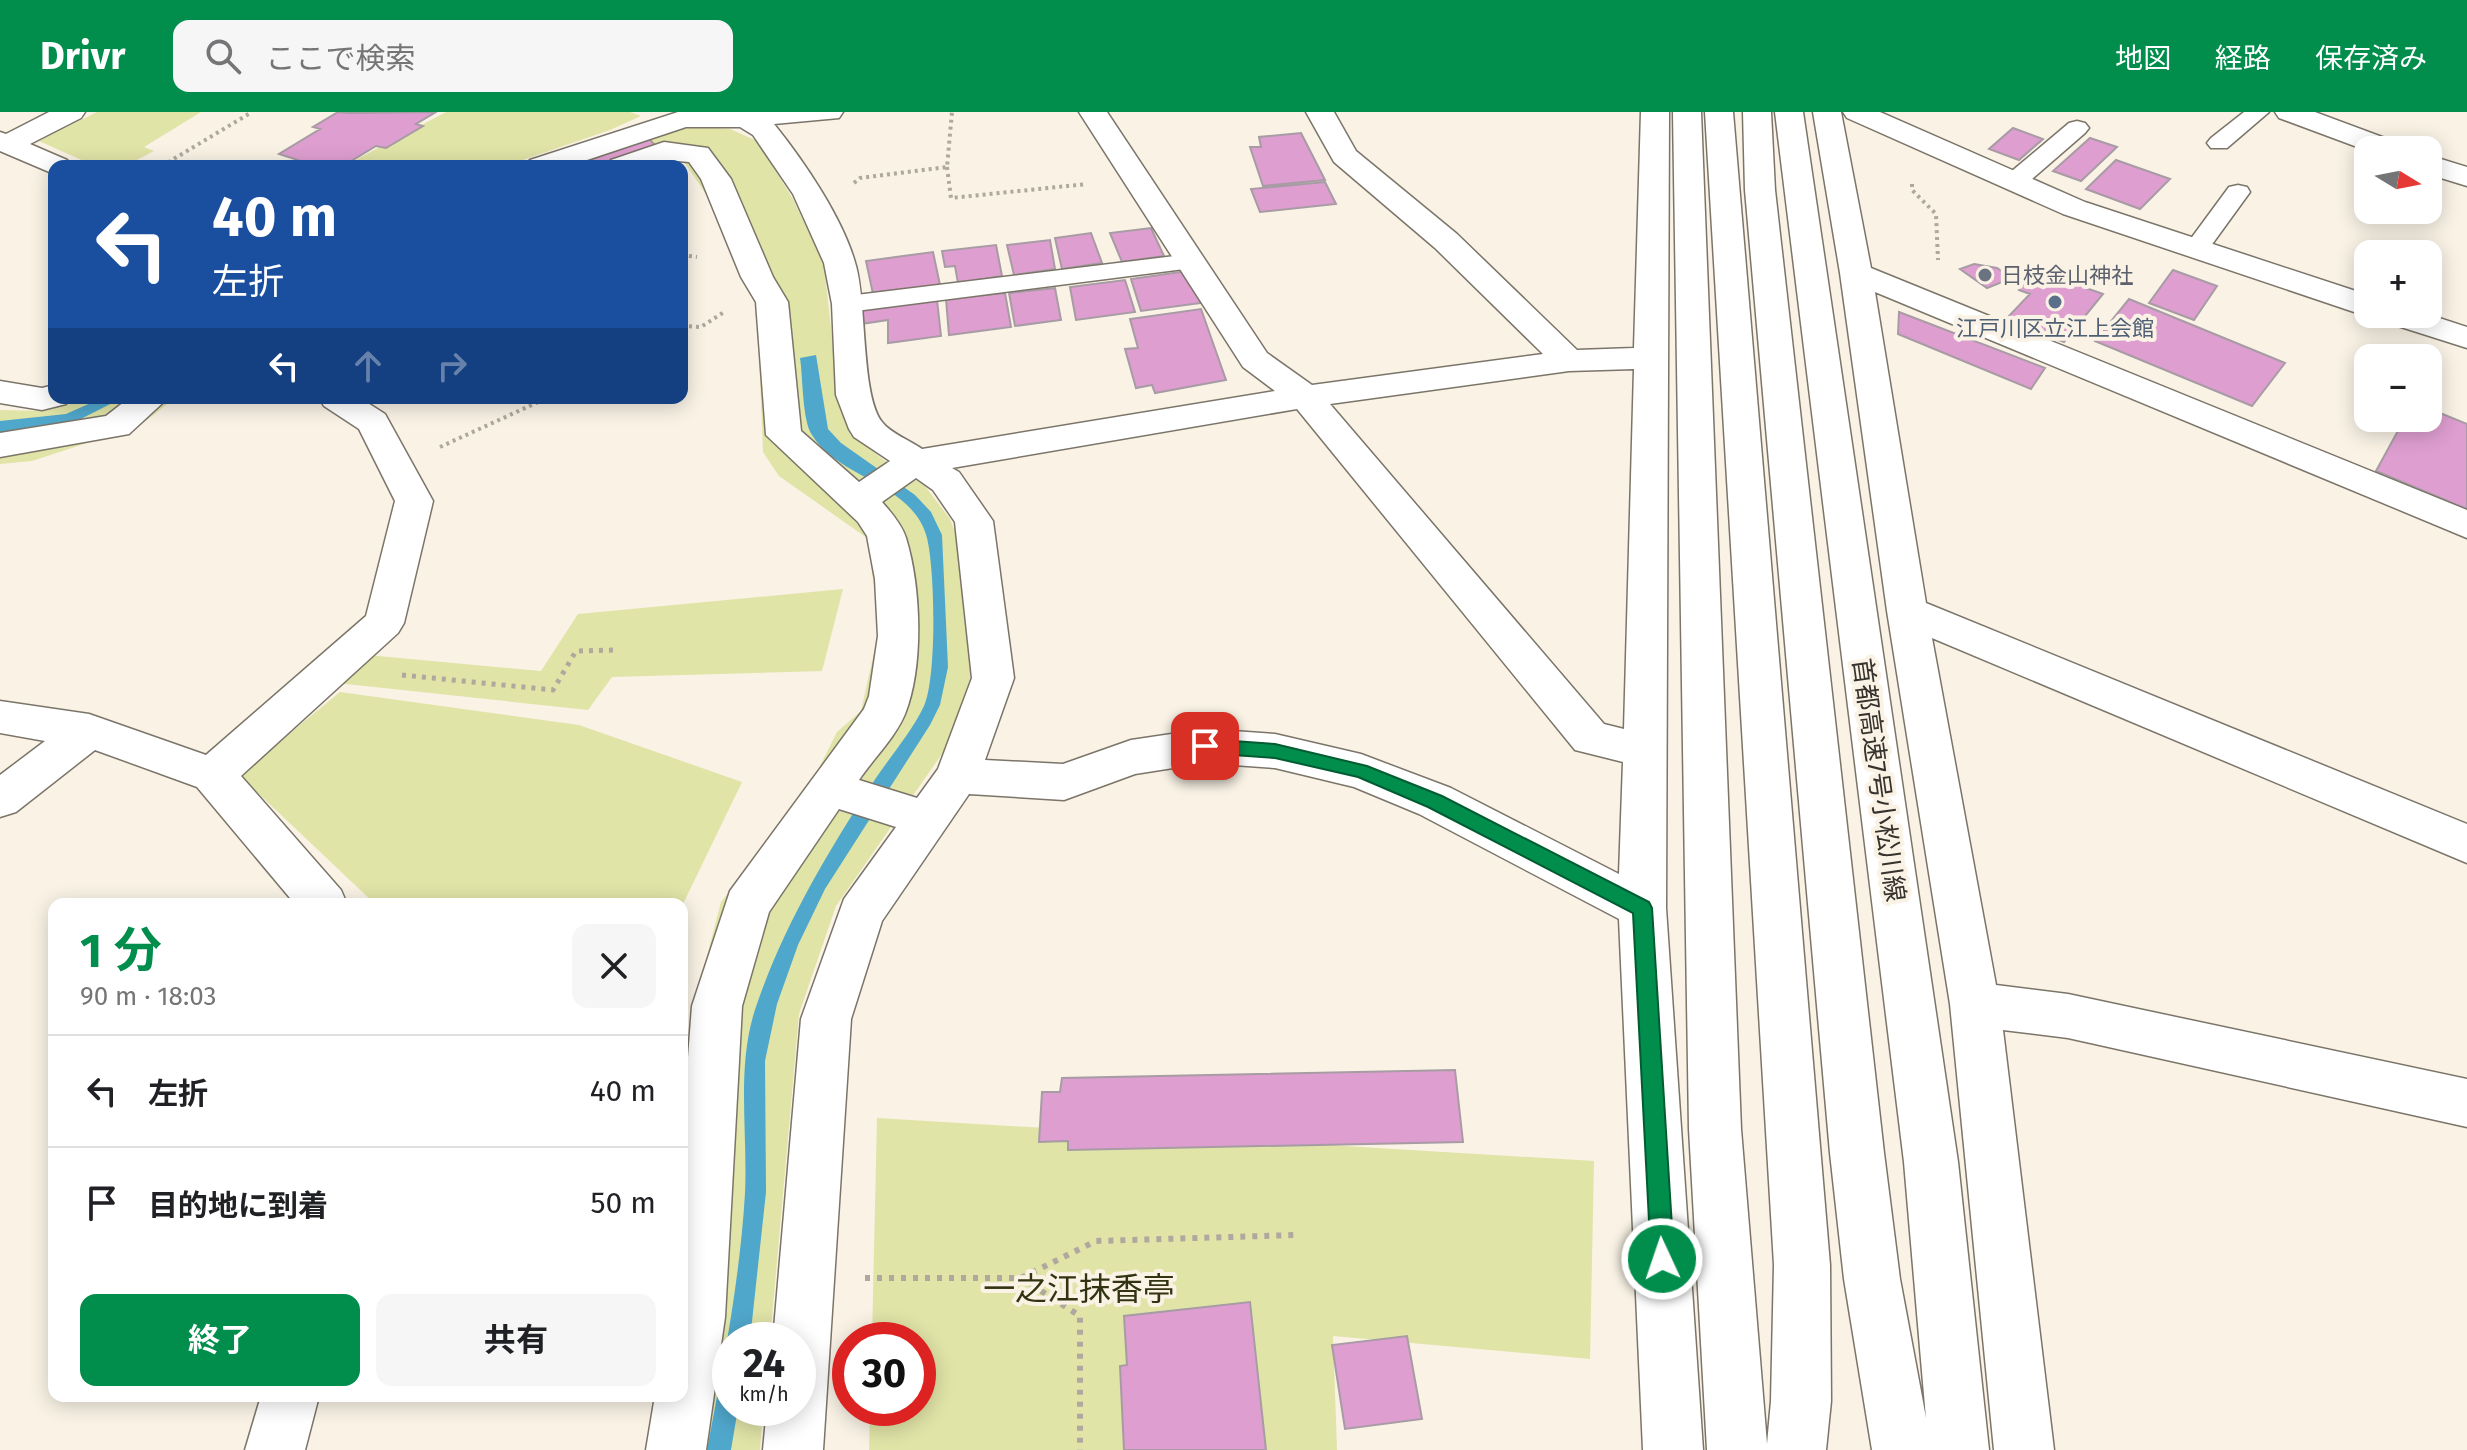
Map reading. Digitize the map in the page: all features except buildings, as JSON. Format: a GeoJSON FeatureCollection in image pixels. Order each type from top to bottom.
{"type":"FeatureCollection","features":[{"type":"Feature","properties":{"kind":"main road"},"geometry":{"type":"LineString","coordinates":[[4,143],[71,112]]}},
{"type":"Feature","properties":{"kind":"main road"},"geometry":{"type":"LineString","coordinates":[[557,160],[678,116],[746,118],[829,112]]}},
{"type":"Feature","properties":{"kind":"main road"},"geometry":{"type":"LineString","coordinates":[[1093,112],[1255,360],[1305,397],[1590,738],[1643,750]]}},
{"type":"Feature","properties":{"kind":"main road"},"geometry":{"type":"LineString","coordinates":[[1320,112],[1344,156],[1446,241],[1569,361]]}},
{"type":"Feature","properties":{"kind":"main road"},"geometry":{"type":"LineString","coordinates":[[1655,112],[1642,908],[1673,1450]]}},
{"type":"Feature","properties":{"kind":"main road"},"geometry":{"type":"LineString","coordinates":[[1687,112],[1714,1113],[1737,1450]]}},
{"type":"Feature","properties":{"kind":"main road"},"geometry":{"type":"LineString","coordinates":[[1719,112],[1802,1265],[1801,1401],[1796,1450]]}},
{"type":"Feature","properties":{"kind":"main road"},"geometry":{"type":"LineString","coordinates":[[1757,112],[1760,190],[1857,1153],[1872,1279],[1902,1450]]}},
{"type":"Feature","properties":{"kind":"main road","name":"首都高速7号小松川線"},"geometry":{"type":"LineString","coordinates":[[1789,112],[1931,1162],[1959,1450]]}},
{"type":"Feature","properties":{"kind":"main road"},"geometry":{"type":"LineString","coordinates":[[1827,112],[1856,273],[1907,611],[1975,1004],[2024,1450]]}},
{"type":"Feature","properties":{"kind":"main road"},"geometry":{"type":"LineString","coordinates":[[1857,112],[2074,208],[2354,301]]}},
{"type":"Feature","properties":{"kind":"main road"},"geometry":{"type":"LineString","coordinates":[[2297,113],[2355,136]]}},
{"type":"Feature","properties":{"kind":"main road"},"geometry":{"type":"LineString","coordinates":[[688,1370],[696,1317],[717,1006],[747,905],[838,791],[883,716],[890,696],[898,636],[895,579],[886,535],[871,513],[884,483],[853,395],[848,304],[840,263],[808,194],[771,140],[746,118]]}},
{"type":"Feature","properties":{"kind":"main road"},"geometry":{"type":"LineString","coordinates":[[4,143],[48,162]]}},
{"type":"Feature","properties":{"kind":"main road"},"geometry":{"type":"LineString","coordinates":[[638,160],[664,151],[698,154],[716,179],[757,277],[772,302],[784,435],[884,483],[946,481],[974,521],[993,678],[957,776],[914,815],[861,913],[826,1019],[804,1322]]}},
{"type":"Feature","properties":{"kind":"main road"},"geometry":{"type":"LineString","coordinates":[[2442,169],[2467,177]]}},
{"type":"Feature","properties":{"kind":"main road"},"geometry":{"type":"LineString","coordinates":[[1856,273],[2467,525]]}},
{"type":"Feature","properties":{"kind":"main road"},"geometry":{"type":"LineString","coordinates":[[2437,328],[2467,338]]}},
{"type":"Feature","properties":{"kind":"main road"},"geometry":{"type":"LineString","coordinates":[[884,483],[1305,397],[1569,361],[1652,358]]}},
{"type":"Feature","properties":{"kind":"main road"},"geometry":{"type":"LineString","coordinates":[[0,392],[48,398]]}},
{"type":"Feature","properties":{"kind":"main road"},"geometry":{"type":"LineString","coordinates":[[0,445],[116,426],[144,404]]}},
{"type":"Feature","properties":{"kind":"main road"},"geometry":{"type":"LineString","coordinates":[[213,775],[384,623],[414,501],[373,422],[345,404]]}},
{"type":"Feature","properties":{"kind":"main road"},"geometry":{"type":"LineString","coordinates":[[1907,611],[2467,844]]}},
{"type":"Feature","properties":{"kind":"main road"},"geometry":{"type":"LineString","coordinates":[[0,717],[89,731],[213,775],[319,898]]}},
{"type":"Feature","properties":{"kind":"main road"},"geometry":{"type":"LineString","coordinates":[[0,799],[89,731]]}},
{"type":"Feature","properties":{"kind":"main road"},"geometry":{"type":"LineString","coordinates":[[957,776],[1064,782],[1131,757],[1205,746],[1275,751],[1361,771],[1435,801],[1642,908]]}},
{"type":"Feature","properties":{"kind":"main road"},"geometry":{"type":"LineString","coordinates":[[838,791],[914,815]]}},
{"type":"Feature","properties":{"kind":"main road"},"geometry":{"type":"LineString","coordinates":[[1975,1004],[2068,1016],[2467,1103]]}},
{"type":"Feature","properties":{"kind":"main road"},"geometry":{"type":"LineString","coordinates":[[275,1450],[288,1402]]}},
{"type":"Feature","properties":{"kind":"main road"},"geometry":{"type":"LineString","coordinates":[[676,1450],[683,1402]]}},
{"type":"Feature","properties":{"kind":"main road"},"geometry":{"type":"LineString","coordinates":[[793,1450],[795,1426]]}},
{"type":"Feature","properties":{"kind":"lane"},"geometry":{"type":"LineString","coordinates":[[2219,143],[2258,112]]}},
{"type":"Feature","properties":{"kind":"lane"},"geometry":{"type":"LineString","coordinates":[[2015,181],[2077,128]]}},
{"type":"Feature","properties":{"kind":"lane"},"geometry":{"type":"LineString","coordinates":[[2196,249],[2238,192]]}},
{"type":"Feature","properties":{"kind":"lane"},"geometry":{"type":"LineString","coordinates":[[848,304],[1191,262]]}},
{"type":"Feature","properties":{"kind":"path"},"geometry":{"type":"LineString","coordinates":[[172,160],[252,112]]}},
{"type":"Feature","properties":{"kind":"path"},"geometry":{"type":"LineString","coordinates":[[952,112],[947,167],[951,198],[1135,179]]}},
{"type":"Feature","properties":{"kind":"path"},"geometry":{"type":"LineString","coordinates":[[1938,261],[1936,214],[1912,190],[1910,160],[1940,147]]}},
{"type":"Feature","properties":{"kind":"path"},"geometry":{"type":"LineString","coordinates":[[808,194],[851,186],[860,178],[947,167]]}},
{"type":"Feature","properties":{"kind":"path"},"geometry":{"type":"LineString","coordinates":[[394,463],[460,440],[535,404]]}},
{"type":"Feature","properties":{"kind":"path"},"geometry":{"type":"LineString","coordinates":[[334,668],[553,690],[576,651],[615,650]]}},
{"type":"Feature","properties":{"kind":"path"},"geometry":{"type":"LineString","coordinates":[[808,1279],[1021,1278],[1096,1241],[1297,1235]]}},
{"type":"Feature","properties":{"kind":"path"},"geometry":{"type":"LineString","coordinates":[[1021,1278],[1080,1316],[1080,1450]]}},
{"type":"Feature","properties":{"kind":"green space"},"geometry":{"type":"Polygon","coordinates":[[[97,112],[201,112],[144,147],[154,151],[137,160],[82,160],[39,141],[97,112]]]}},
{"type":"Feature","properties":{"kind":"green space"},"geometry":{"type":"Polygon","coordinates":[[[446,112],[630,112],[641,116],[522,160],[355,160],[446,112]]]}},
{"type":"Feature","properties":{"kind":"green space"},"geometry":{"type":"Polygon","coordinates":[[[699,127],[730,129],[757,141],[793,199],[824,265],[839,400],[850,434],[889,464],[925,486],[950,519],[958,539],[970,639],[970,679],[944,751],[836,906],[799,1014],[772,1322],[712,1322],[712,1426],[762,1426],[760,1450],[654,1450],[679,1402],[688,1402],[688,1088],[695,1002],[721,902],[802,802],[837,732],[861,711],[877,639],[877,606],[867,538],[779,476],[763,452],[759,354],[762,318],[746,267],[719,213],[688,168],[688,160],[582,160],[675,130],[699,127]]]}},
{"type":"Feature","properties":{"kind":"green space"},"geometry":{"type":"Polygon","coordinates":[[[69,404],[167,404],[139,426],[32,461],[0,464],[0,410],[44,411],[69,404]]]}},
{"type":"Feature","properties":{"kind":"green space"},"geometry":{"type":"Polygon","coordinates":[[[843,589],[822,671],[612,677],[588,710],[337,683],[367,655],[541,671],[578,614],[843,589]]]}},
{"type":"Feature","properties":{"kind":"green space"},"geometry":{"type":"Polygon","coordinates":[[[340,692],[579,725],[742,782],[686,898],[369,898],[239,775],[340,692]]]}},
{"type":"Feature","properties":{"kind":"green space","name":"一之江抹香亭"},"geometry":{"type":"Polygon","coordinates":[[[877,1118],[1594,1161],[1590,1359],[1333,1336],[1337,1450],[869,1450],[870,1426],[936,1426],[936,1322],[872,1322],[877,1118]]]}},
{"type":"Feature","properties":{"kind":"water"},"geometry":{"type":"Polygon","coordinates":[[[816,355],[828,429],[841,443],[915,495],[931,512],[942,535],[948,667],[940,705],[930,725],[825,889],[798,945],[777,1004],[765,1061],[766,1192],[752,1322],[730,1322],[743,1225],[744,1096],[751,1024],[769,972],[822,864],[924,706],[933,649],[930,553],[919,520],[892,493],[839,462],[812,435],[805,409],[800,358],[816,355]]]}},
{"type":"Feature","properties":{"kind":"water"},"geometry":{"type":"Polygon","coordinates":[[[88,404],[110,404],[67,426],[0,434],[0,421],[66,414],[88,404]]]}},
{"type":"Feature","properties":{"kind":"water"},"geometry":{"type":"Polygon","coordinates":[[[712,1422],[712,1426],[735,1426],[731,1450],[707,1450],[712,1422]]]}},
{"type":"Feature","properties":{"kind":"place","name":"日枝金山神社"},"geometry":{"type":"Point","coordinates":[1985,275]}},
{"type":"Feature","properties":{"kind":"place","name":"江戸川区立江上会館"},"geometry":{"type":"Point","coordinates":[2055,302]}},
{"type":"Feature","properties":{"kind":"route"},"geometry":{"type":"LineString","coordinates":[[1205,746],[1275,751],[1361,771],[1435,801],[1642,908],[1662,1259]]}}]}
